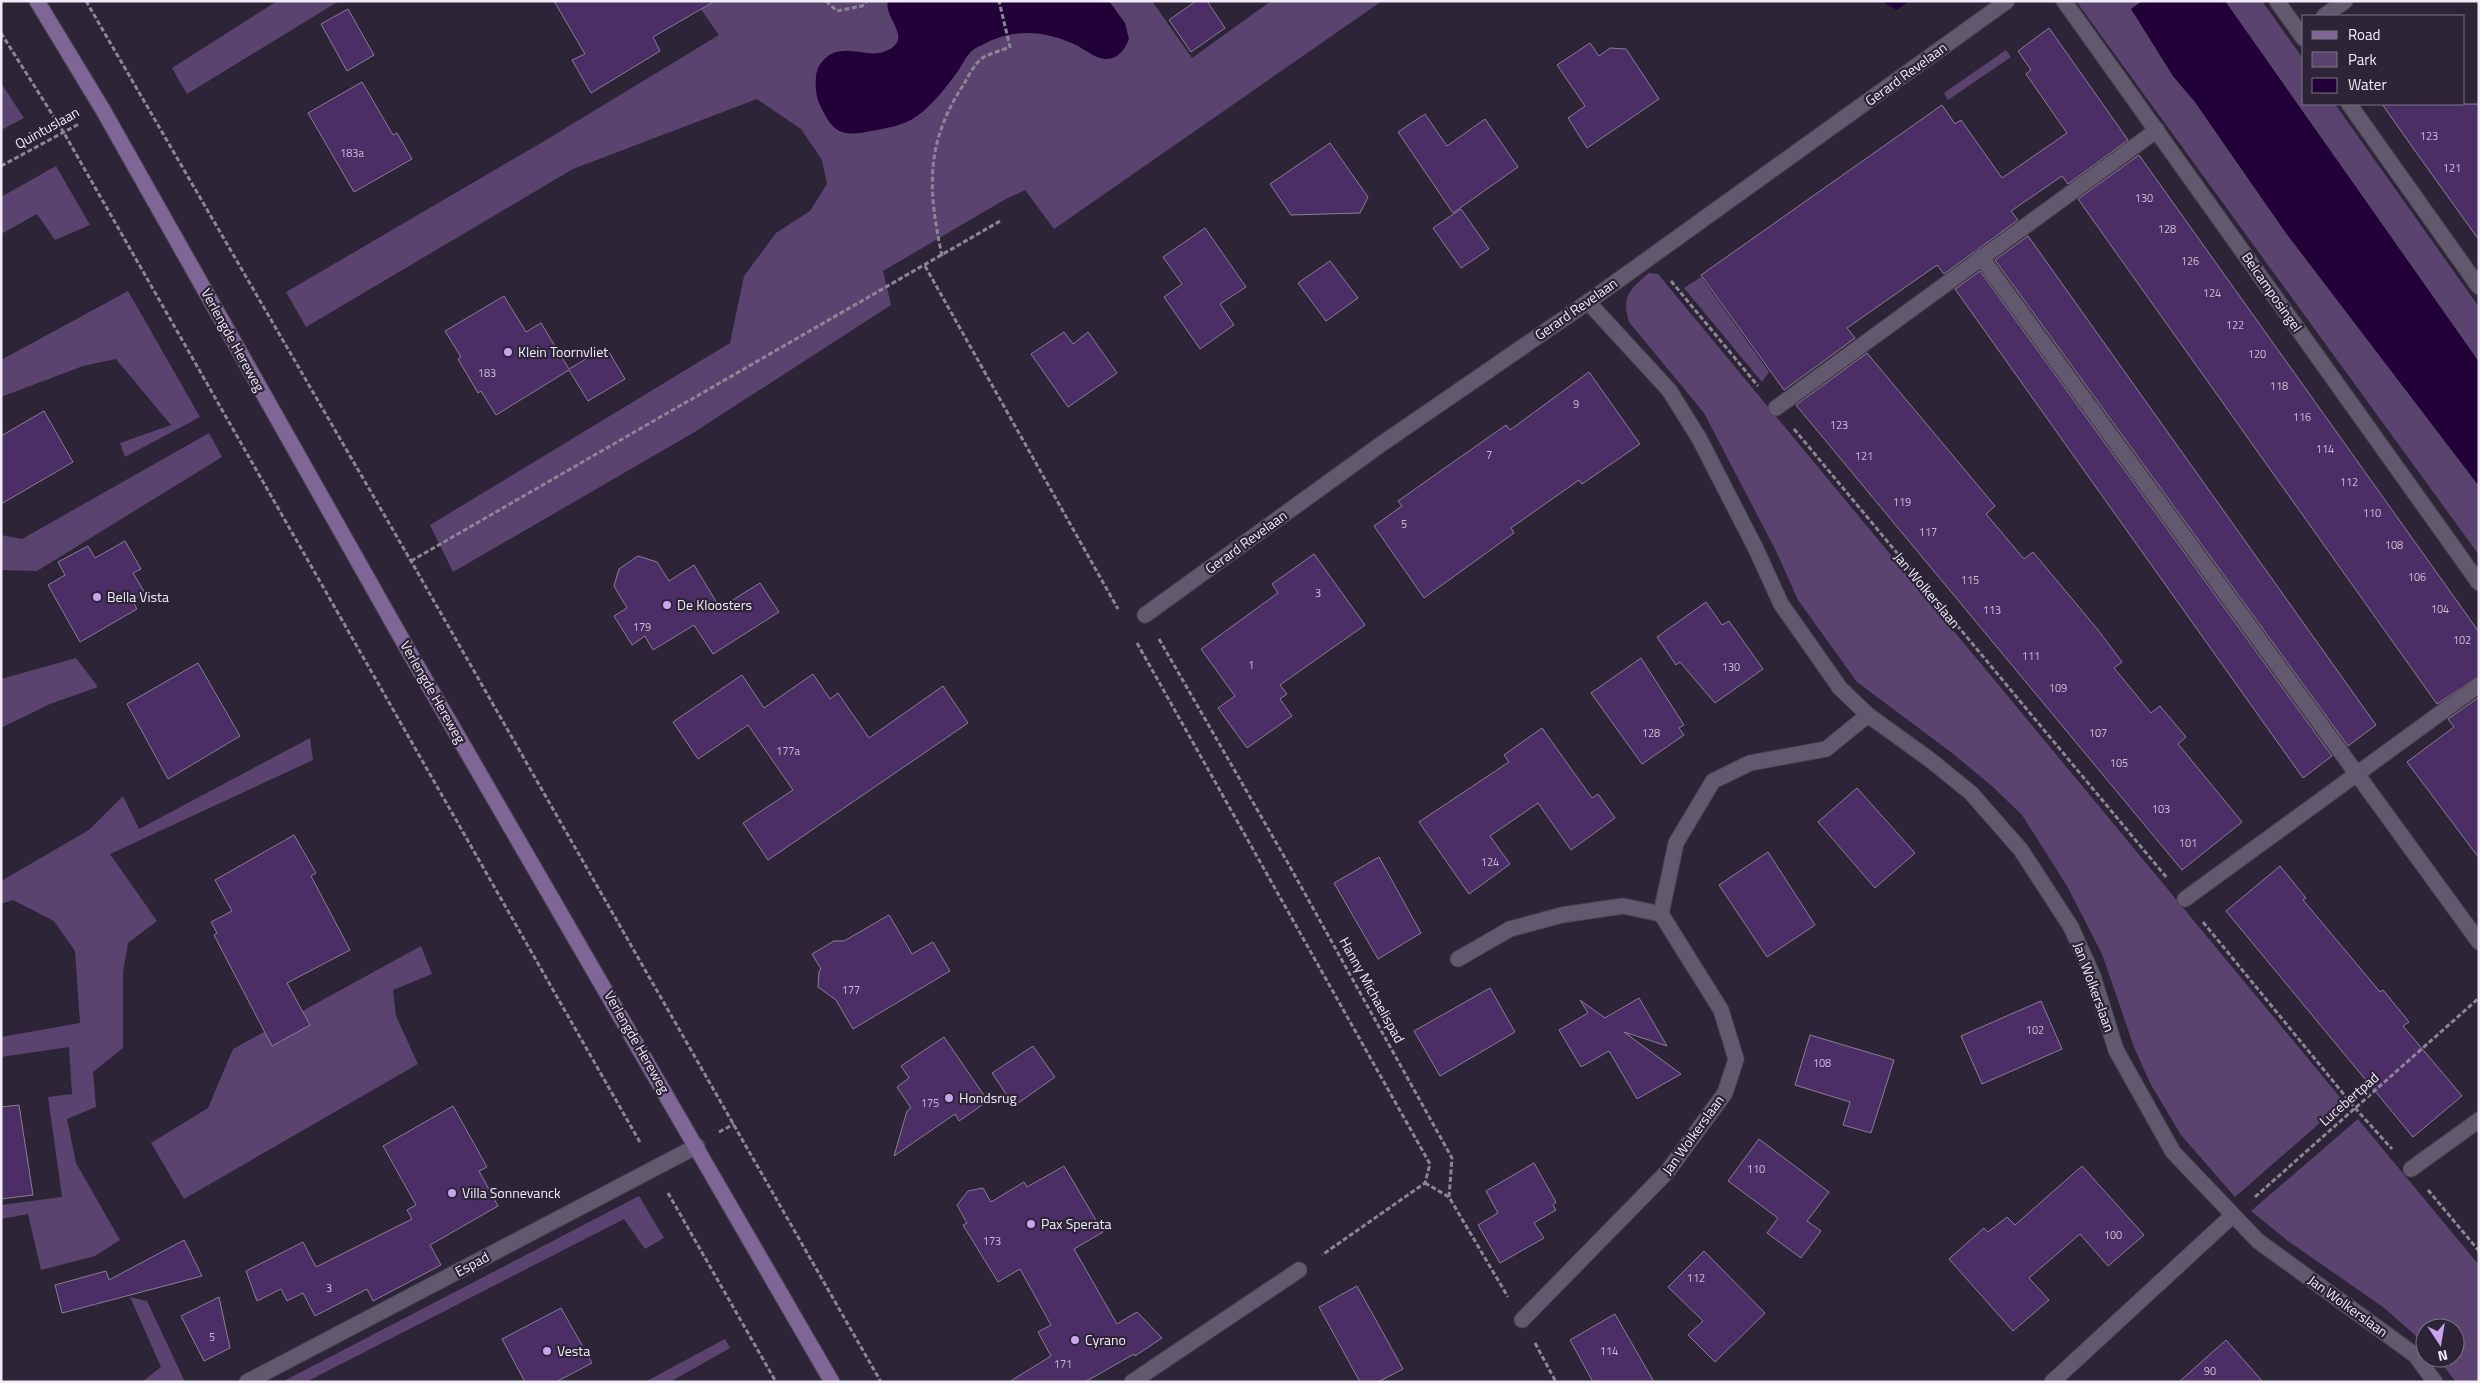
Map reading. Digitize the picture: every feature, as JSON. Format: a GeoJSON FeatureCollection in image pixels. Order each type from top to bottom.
{"type":"FeatureCollection","features":[{"type":"Feature","properties":{"kind":"main road","name":"Verlengde Hereweg"},"geometry":{"type":"LineString","coordinates":[[37,1],[103,110],[403,640],[832,1382]]}},
{"type":"Feature","properties":{"kind":"street","name":"Gerard Revelaan"},"geometry":{"type":"LineString","coordinates":[[1145,614],[1380,445],[1588,302],[2007,1]]}},
{"type":"Feature","properties":{"kind":"street","name":"Belcamposingel"},"geometry":{"type":"LineString","coordinates":[[2064,1],[2479,583]]}},
{"type":"Feature","properties":{"kind":"street"},"geometry":{"type":"LineString","coordinates":[[2277,1],[2302,34]]}},
{"type":"Feature","properties":{"kind":"street"},"geometry":{"type":"LineString","coordinates":[[2325,15],[2344,1]]}},
{"type":"Feature","properties":{"kind":"street"},"geometry":{"type":"LineString","coordinates":[[2350,105],[2479,287]]}},
{"type":"Feature","properties":{"kind":"street"},"geometry":{"type":"LineString","coordinates":[[1776,408],[2157,130]]}},
{"type":"Feature","properties":{"kind":"street"},"geometry":{"type":"LineString","coordinates":[[1981,258],[2479,942]]}},
{"type":"Feature","properties":{"kind":"street","name":"Jan Wolkerslaan"},"geometry":{"type":"LineString","coordinates":[[1588,302],[1669,390],[1699,438],[1781,604],[1840,688],[1868,715],[1929,759],[1971,793],[2021,850],[2071,927],[2093,976],[2116,1050],[2173,1152],[2258,1241],[2415,1355],[2435,1382]]}},
{"type":"Feature","properties":{"kind":"street"},"geometry":{"type":"LineString","coordinates":[[2185,899],[2479,685]]}},
{"type":"Feature","properties":{"kind":"street"},"geometry":{"type":"LineString","coordinates":[[1458,959],[1510,928],[1562,915],[1623,906],[1661,914],[1676,843],[1713,781],[1750,763],[1826,749],[1868,715]]}},
{"type":"Feature","properties":{"kind":"street","name":"Jan Wolkerslaan"},"geometry":{"type":"LineString","coordinates":[[1522,1320],[1667,1172],[1725,1092],[1736,1059],[1721,1010],[1661,914]]}},
{"type":"Feature","properties":{"kind":"street"},"geometry":{"type":"LineString","coordinates":[[2411,1169],[2479,1120]]}},
{"type":"Feature","properties":{"kind":"street","name":"Espad"},"geometry":{"type":"LineString","coordinates":[[247,1382],[697,1146]]}},
{"type":"Feature","properties":{"kind":"street"},"geometry":{"type":"LineString","coordinates":[[2052,1382],[2233,1215]]}},
{"type":"Feature","properties":{"kind":"street"},"geometry":{"type":"LineString","coordinates":[[1132,1382],[1299,1270]]}},
{"type":"Feature","properties":{"kind":"path"},"geometry":{"type":"LineString","coordinates":[[86,1],[412,561],[881,1382]]}},
{"type":"Feature","properties":{"kind":"path"},"geometry":{"type":"LineString","coordinates":[[826,1],[837,11],[862,6],[867,1]]}},
{"type":"Feature","properties":{"kind":"path"},"geometry":{"type":"LineString","coordinates":[[942,256],[932,184],[933,152],[940,126],[979,60],[1010,46],[999,1]]}},
{"type":"Feature","properties":{"kind":"path"},"geometry":{"type":"LineString","coordinates":[[1,33],[64,133],[776,1382]]}},
{"type":"Feature","properties":{"kind":"path","name":"Quintuslaan"},"geometry":{"type":"LineString","coordinates":[[1,166],[103,110]]}},
{"type":"Feature","properties":{"kind":"path"},"geometry":{"type":"LineString","coordinates":[[412,561],[1002,220]]}},
{"type":"Feature","properties":{"kind":"path"},"geometry":{"type":"LineString","coordinates":[[925,266],[1119,612]]}},
{"type":"Feature","properties":{"kind":"path","name":"Jan Wolkerslaan"},"geometry":{"type":"LineString","coordinates":[[1670,281],[2185,899],[2355,1108],[2411,1169],[2479,1251]]}},
{"type":"Feature","properties":{"kind":"path","name":"Hanny Michaelispad"},"geometry":{"type":"LineString","coordinates":[[1145,614],[1284,856],[1452,1158],[1449,1197]]}},
{"type":"Feature","properties":{"kind":"path"},"geometry":{"type":"LineString","coordinates":[[1134,638],[1430,1164],[1425,1183],[1397,1205],[1299,1270]]}},
{"type":"Feature","properties":{"kind":"path","name":"Lucebertpad"},"geometry":{"type":"LineString","coordinates":[[2233,1215],[2479,998]]}},
{"type":"Feature","properties":{"kind":"path"},"geometry":{"type":"LineString","coordinates":[[1425,1183],[1449,1197],[1522,1320],[1556,1382]]}},
{"type":"Feature","properties":{"kind":"green space"},"geometry":{"type":"Polygon","coordinates":[[[277,1],[339,1],[187,94],[172,68],[277,1]]]}},
{"type":"Feature","properties":{"kind":"green space"},"geometry":{"type":"Polygon","coordinates":[[[695,1],[1152,1],[1192,58],[1271,1],[1382,1],[1054,229],[1025,190],[1004,200],[883,271],[891,305],[693,433],[453,572],[430,525],[730,343],[744,276],[776,233],[810,211],[827,184],[822,160],[801,129],[757,99],[573,169],[306,327],[286,292],[541,143],[719,35],[695,1]]]}},
{"type":"Feature","properties":{"kind":"green space"},"geometry":{"type":"Polygon","coordinates":[[[2076,1],[2142,1],[2132,9],[2173,76],[2195,102],[2286,233],[2479,486],[2479,555],[2076,1]]]}},
{"type":"Feature","properties":{"kind":"green space"},"geometry":{"type":"Polygon","coordinates":[[[2225,1],[2262,1],[2302,57],[2302,105],[2336,105],[2479,307],[2479,362],[2225,1]]]}},
{"type":"Feature","properties":{"kind":"green space"},"geometry":{"type":"Polygon","coordinates":[[[2006,50],[2011,57],[1948,100],[1944,93],[2006,50]]]}},
{"type":"Feature","properties":{"kind":"green space"},"geometry":{"type":"Polygon","coordinates":[[[1,83],[24,118],[1,130],[1,83]]]}},
{"type":"Feature","properties":{"kind":"green space"},"geometry":{"type":"Polygon","coordinates":[[[56,166],[90,225],[55,240],[37,214],[1,234],[1,197],[56,166]]]}},
{"type":"Feature","properties":{"kind":"green space"},"geometry":{"type":"Polygon","coordinates":[[[1649,273],[1658,274],[2344,1102],[2235,1197],[2181,1135],[2150,1083],[2134,1047],[2102,954],[2067,886],[2022,815],[1993,787],[1952,753],[1857,682],[1798,600],[1776,551],[1704,413],[1629,322],[1626,306],[1629,294],[1649,273]]]}},
{"type":"Feature","properties":{"kind":"green space"},"geometry":{"type":"Polygon","coordinates":[[[1701,277],[1769,372],[1762,382],[1684,288],[1701,277]]]}},
{"type":"Feature","properties":{"kind":"green space"},"geometry":{"type":"Polygon","coordinates":[[[128,291],[200,417],[125,457],[120,443],[171,425],[116,359],[83,366],[1,397],[1,360],[128,291]]]}},
{"type":"Feature","properties":{"kind":"green space"},"geometry":{"type":"Polygon","coordinates":[[[209,433],[222,457],[37,571],[1,570],[1,535],[22,539],[209,433]]]}},
{"type":"Feature","properties":{"kind":"green space"},"geometry":{"type":"Polygon","coordinates":[[[76,658],[98,687],[50,704],[1,728],[1,679],[76,658]]]}},
{"type":"Feature","properties":{"kind":"green space"},"geometry":{"type":"Polygon","coordinates":[[[310,738],[313,760],[110,854],[157,921],[128,943],[123,972],[123,1048],[93,1072],[96,1107],[67,1119],[76,1163],[120,1240],[95,1256],[41,1270],[28,1214],[1,1219],[1,1205],[62,1197],[48,1097],[72,1094],[69,1047],[1,1057],[1,1037],[80,1023],[75,951],[54,921],[13,900],[1,904],[1,881],[89,830],[123,796],[139,829],[310,738]]]}},
{"type":"Feature","properties":{"kind":"green space"},"geometry":{"type":"Polygon","coordinates":[[[421,946],[432,974],[393,990],[396,1016],[418,1064],[184,1199],[151,1143],[208,1108],[233,1049],[421,946]]]}},
{"type":"Feature","properties":{"kind":"green space"},"geometry":{"type":"Polygon","coordinates":[[[2358,1119],[2479,1265],[2479,1382],[2456,1382],[2445,1368],[2465,1368],[2465,1318],[2415,1318],[2415,1335],[2383,1307],[2288,1241],[2251,1211],[2358,1119]]]}},
{"type":"Feature","properties":{"kind":"green space"},"geometry":{"type":"Polygon","coordinates":[[[639,1196],[664,1238],[645,1249],[624,1219],[306,1382],[282,1382],[639,1196]]]}},
{"type":"Feature","properties":{"kind":"green space"},"geometry":{"type":"Polygon","coordinates":[[[130,1297],[147,1301],[185,1382],[142,1382],[161,1367],[130,1297]]]}},
{"type":"Feature","properties":{"kind":"green space"},"geometry":{"type":"Polygon","coordinates":[[[725,1339],[730,1348],[670,1382],[645,1382],[725,1339]]]}},
{"type":"Feature","properties":{"kind":"water"},"geometry":{"type":"Polygon","coordinates":[[[888,1],[1109,1],[1125,23],[1129,39],[1117,56],[1110,59],[1102,59],[1056,37],[1023,33],[1001,37],[979,46],[971,52],[939,95],[923,112],[912,119],[883,129],[851,134],[844,133],[833,126],[828,120],[819,103],[816,84],[817,70],[827,57],[836,52],[876,53],[885,52],[894,46],[898,41],[898,36],[887,6],[888,1]]]}},
{"type":"Feature","properties":{"kind":"water"},"geometry":{"type":"Polygon","coordinates":[[[1881,1],[1909,1],[1897,10],[1881,1]]]}},
{"type":"Feature","properties":{"kind":"water"},"geometry":{"type":"Polygon","coordinates":[[[2142,1],[2225,1],[2479,362],[2479,486],[2286,233],[2195,102],[2173,76],[2131,9],[2142,1]]]}},
{"type":"Feature","properties":{"kind":"building"},"geometry":{"type":"Polygon","coordinates":[[[554,1],[715,1],[653,37],[660,51],[591,93],[572,60],[585,54],[554,1]]]}},
{"type":"Feature","properties":{"kind":"building"},"geometry":{"type":"Polygon","coordinates":[[[1196,1],[1207,1],[1225,28],[1191,52],[1169,20],[1196,1]]]}},
{"type":"Feature","properties":{"kind":"building"},"geometry":{"type":"Polygon","coordinates":[[[348,9],[374,55],[347,71],[321,24],[348,9]]]}},
{"type":"Feature","properties":{"kind":"building"},"geometry":{"type":"Polygon","coordinates":[[[2049,28],[2128,140],[2068,184],[2062,176],[2011,211],[2018,220],[1944,274],[1937,265],[1847,328],[1855,338],[1784,390],[1701,275],[1942,105],[1955,124],[1961,120],[2002,178],[2067,133],[2026,74],[2031,70],[2018,51],[2049,28]]]}},
{"type":"Feature","properties":{"kind":"building"},"geometry":{"type":"Polygon","coordinates":[[[1590,43],[1599,56],[1610,48],[1626,49],[1659,99],[1587,148],[1568,118],[1585,106],[1557,65],[1590,43]]]}},
{"type":"Feature","properties":{"kind":"building"},"geometry":{"type":"Polygon","coordinates":[[[362,82],[393,135],[397,133],[412,159],[354,192],[308,113],[362,82]]]}},
{"type":"Feature","properties":{"kind":"building"},"geometry":{"type":"Polygon","coordinates":[[[2479,104],[2479,240],[2383,105],[2479,104]]]}},
{"type":"Feature","properties":{"kind":"building"},"geometry":{"type":"Polygon","coordinates":[[[1425,114],[1447,146],[1485,119],[1518,167],[1453,213],[1398,132],[1425,114]]]}},
{"type":"Feature","properties":{"kind":"building"},"geometry":{"type":"Polygon","coordinates":[[[1330,143],[1368,197],[1360,213],[1291,215],[1270,184],[1330,143]]]}},
{"type":"Feature","properties":{"kind":"building"},"geometry":{"type":"Polygon","coordinates":[[[2139,155],[2479,632],[2479,676],[2437,704],[2078,199],[2139,155]]]}},
{"type":"Feature","properties":{"kind":"building"},"geometry":{"type":"Polygon","coordinates":[[[1461,209],[1489,249],[1461,268],[1433,228],[1461,209]]]}},
{"type":"Feature","properties":{"kind":"building"},"geometry":{"type":"Polygon","coordinates":[[[1205,228],[1246,287],[1220,304],[1234,325],[1200,349],[1164,297],[1182,284],[1163,257],[1205,228]]]}},
{"type":"Feature","properties":{"kind":"building"},"geometry":{"type":"Polygon","coordinates":[[[2028,236],[2376,725],[2348,746],[1995,260],[2028,236]]]}},
{"type":"Feature","properties":{"kind":"building"},"geometry":{"type":"Polygon","coordinates":[[[1330,261],[1358,298],[1326,321],[1298,283],[1330,261]]]}},
{"type":"Feature","properties":{"kind":"building"},"geometry":{"type":"Polygon","coordinates":[[[1980,271],[2332,756],[2303,778],[1955,289],[1980,271]]]}},
{"type":"Feature","properties":{"kind":"building","name":"Klein Toornvliet"},"geometry":{"type":"Polygon","coordinates":[[[504,296],[526,332],[541,323],[569,369],[606,347],[625,379],[588,401],[569,370],[496,415],[481,391],[478,393],[458,359],[461,357],[445,331],[504,296]]]}},
{"type":"Feature","properties":{"kind":"building"},"geometry":{"type":"Polygon","coordinates":[[[1064,332],[1073,344],[1088,332],[1117,373],[1068,407],[1031,354],[1064,332]]]}},
{"type":"Feature","properties":{"kind":"building"},"geometry":{"type":"Polygon","coordinates":[[[1867,353],[1995,506],[1986,514],[2024,559],[2033,552],[2098,630],[2122,662],[2114,668],[2151,713],[2160,706],[2186,737],[2178,744],[2242,822],[2182,870],[1796,405],[1867,353]]]}},
{"type":"Feature","properties":{"kind":"building"},"geometry":{"type":"Polygon","coordinates":[[[1589,372],[1640,444],[1582,484],[1579,480],[1511,528],[1514,533],[1424,598],[1374,526],[1402,506],[1398,501],[1506,425],[1510,430],[1589,372]]]}},
{"type":"Feature","properties":{"kind":"building"},"geometry":{"type":"Polygon","coordinates":[[[44,411],[73,462],[1,504],[1,436],[44,411]]]}},
{"type":"Feature","properties":{"kind":"building","name":"Bella Vista"},"geometry":{"type":"Polygon","coordinates":[[[125,541],[141,569],[133,573],[145,593],[132,600],[137,609],[80,642],[48,585],[65,575],[58,562],[88,546],[95,558],[125,541]]]}},
{"type":"Feature","properties":{"kind":"building"},"geometry":{"type":"Polygon","coordinates":[[[1314,554],[1365,625],[1280,685],[1287,694],[1280,699],[1292,716],[1247,748],[1218,708],[1235,696],[1201,649],[1278,593],[1272,584],[1314,554]]]}},
{"type":"Feature","properties":{"kind":"building","name":"De Kloosters"},"geometry":{"type":"Polygon","coordinates":[[[638,556],[657,562],[669,581],[694,565],[720,608],[760,583],[779,612],[713,654],[694,625],[653,650],[645,636],[632,645],[614,616],[627,608],[614,586],[619,569],[638,556]]]}},
{"type":"Feature","properties":{"kind":"building"},"geometry":{"type":"Polygon","coordinates":[[[1706,602],[1722,625],[1729,621],[1763,669],[1715,703],[1680,662],[1676,665],[1657,637],[1706,602]]]}},
{"type":"Feature","properties":{"kind":"building"},"geometry":{"type":"Polygon","coordinates":[[[1641,658],[1684,725],[1679,728],[1684,735],[1642,764],[1591,693],[1641,658]]]}},
{"type":"Feature","properties":{"kind":"building"},"geometry":{"type":"Polygon","coordinates":[[[198,663],[240,736],[168,779],[127,704],[198,663]]]}},
{"type":"Feature","properties":{"kind":"building"},"geometry":{"type":"Polygon","coordinates":[[[813,674],[830,699],[838,693],[869,738],[943,686],[968,723],[768,860],[743,823],[793,790],[748,725],[698,759],[673,722],[742,675],[764,708],[813,674]]]}},
{"type":"Feature","properties":{"kind":"building"},"geometry":{"type":"Polygon","coordinates":[[[2479,697],[2479,858],[2407,762],[2454,727],[2448,719],[2479,697]]]}},
{"type":"Feature","properties":{"kind":"building"},"geometry":{"type":"Polygon","coordinates":[[[1542,728],[1592,798],[1598,794],[1615,818],[1571,850],[1538,803],[1490,836],[1510,864],[1469,894],[1419,822],[1509,762],[1504,755],[1542,728]]]}},
{"type":"Feature","properties":{"kind":"building"},"geometry":{"type":"Polygon","coordinates":[[[1857,788],[1915,853],[1875,888],[1818,822],[1857,788]]]}},
{"type":"Feature","properties":{"kind":"building"},"geometry":{"type":"Polygon","coordinates":[[[294,835],[316,873],[311,876],[350,950],[287,983],[310,1025],[272,1046],[214,935],[217,933],[211,922],[232,911],[215,880],[294,835]]]}},
{"type":"Feature","properties":{"kind":"building"},"geometry":{"type":"Polygon","coordinates":[[[1768,852],[1815,925],[1767,957],[1719,885],[1768,852]]]}},
{"type":"Feature","properties":{"kind":"building"},"geometry":{"type":"Polygon","coordinates":[[[1379,857],[1421,933],[1378,959],[1334,883],[1379,857]]]}},
{"type":"Feature","properties":{"kind":"building"},"geometry":{"type":"Polygon","coordinates":[[[2280,866],[2306,898],[2303,900],[2380,992],[2383,990],[2409,1022],[2403,1026],[2462,1096],[2413,1137],[2226,911],[2280,866]]]}},
{"type":"Feature","properties":{"kind":"building"},"geometry":{"type":"Polygon","coordinates":[[[889,915],[912,954],[933,942],[950,971],[853,1029],[836,1000],[818,987],[819,971],[821,969],[812,954],[834,941],[844,941],[889,915]]]}},
{"type":"Feature","properties":{"kind":"building"},"geometry":{"type":"Polygon","coordinates":[[[1490,988],[1515,1032],[1440,1076],[1414,1031],[1490,988]]]}},
{"type":"Feature","properties":{"kind":"building"},"geometry":{"type":"Polygon","coordinates":[[[1639,998],[1667,1046],[1624,1032],[1681,1074],[1637,1099],[1609,1051],[1581,1067],[1559,1030],[1588,1013],[1580,1000],[1605,1018],[1639,998]]]}},
{"type":"Feature","properties":{"kind":"building"},"geometry":{"type":"Polygon","coordinates":[[[2041,1001],[2062,1049],[1982,1084],[1961,1036],[2041,1001]]]}},
{"type":"Feature","properties":{"kind":"building"},"geometry":{"type":"Polygon","coordinates":[[[1810,1035],[1894,1060],[1871,1133],[1843,1125],[1850,1102],[1795,1085],[1810,1035]]]}},
{"type":"Feature","properties":{"kind":"building","name":"Hondsrug"},"geometry":{"type":"Polygon","coordinates":[[[944,1037],[988,1101],[959,1121],[955,1114],[894,1156],[907,1111],[911,1108],[897,1087],[909,1078],[901,1066],[944,1037]]]}},
{"type":"Feature","properties":{"kind":"building"},"geometry":{"type":"Polygon","coordinates":[[[1033,1046],[1055,1077],[1014,1106],[992,1073],[1033,1046]]]}},
{"type":"Feature","properties":{"kind":"building"},"geometry":{"type":"Polygon","coordinates":[[[19,1105],[33,1195],[1,1199],[1,1107],[19,1105]]]}},
{"type":"Feature","properties":{"kind":"building","name":"Villa Sonnevanck"},"geometry":{"type":"Polygon","coordinates":[[[453,1106],[487,1167],[479,1171],[498,1206],[430,1245],[441,1265],[373,1301],[367,1289],[315,1316],[303,1293],[287,1301],[281,1289],[257,1301],[246,1271],[303,1242],[316,1267],[412,1219],[407,1210],[416,1205],[383,1146],[453,1106]]]}},
{"type":"Feature","properties":{"kind":"building"},"geometry":{"type":"Polygon","coordinates":[[[1759,1139],[1829,1192],[1807,1221],[1821,1231],[1801,1258],[1767,1233],[1778,1218],[1728,1181],[1759,1139]]]}},
{"type":"Feature","properties":{"kind":"building"},"geometry":{"type":"Polygon","coordinates":[[[1534,1163],[1556,1202],[1553,1205],[1556,1210],[1534,1223],[1544,1238],[1500,1263],[1478,1225],[1498,1213],[1486,1191],[1534,1163]]]}},
{"type":"Feature","properties":{"kind":"building"},"geometry":{"type":"Polygon","coordinates":[[[1064,1166],[1103,1232],[1074,1249],[1117,1324],[1137,1312],[1162,1338],[1135,1356],[1134,1354],[1085,1382],[1009,1382],[1051,1356],[1038,1332],[1051,1325],[1020,1269],[998,1282],[963,1225],[967,1223],[957,1205],[968,1191],[983,1188],[991,1202],[1024,1182],[1027,1187],[1064,1166]]]}},
{"type":"Feature","properties":{"kind":"building"},"geometry":{"type":"Polygon","coordinates":[[[2082,1166],[2144,1235],[2108,1266],[2080,1234],[2029,1278],[2049,1300],[2013,1331],[1949,1259],[1984,1228],[1988,1232],[2007,1217],[2015,1225],[2082,1166]]]}},
{"type":"Feature","properties":{"kind":"building"},"geometry":{"type":"Polygon","coordinates":[[[184,1240],[202,1276],[62,1313],[55,1285],[106,1271],[109,1280],[184,1240]]]}},
{"type":"Feature","properties":{"kind":"building"},"geometry":{"type":"Polygon","coordinates":[[[1704,1251],[1765,1313],[1715,1362],[1688,1335],[1703,1321],[1668,1287],[1704,1251]]]}},
{"type":"Feature","properties":{"kind":"building"},"geometry":{"type":"Polygon","coordinates":[[[1357,1286],[1403,1369],[1378,1382],[1360,1382],[1319,1307],[1357,1286]]]}},
{"type":"Feature","properties":{"kind":"building"},"geometry":{"type":"Polygon","coordinates":[[[219,1297],[230,1348],[204,1361],[181,1316],[219,1297]]]}},
{"type":"Feature","properties":{"kind":"building","name":"Vesta"},"geometry":{"type":"Polygon","coordinates":[[[561,1308],[592,1363],[556,1382],[525,1382],[502,1339],[561,1308]]]}},
{"type":"Feature","properties":{"kind":"building"},"geometry":{"type":"Polygon","coordinates":[[[1615,1314],[1654,1382],[1593,1382],[1570,1340],[1615,1314]]]}},
{"type":"Feature","properties":{"kind":"building"},"geometry":{"type":"Polygon","coordinates":[[[2226,1340],[2263,1382],[2179,1382],[2226,1340]]]}},
{"type":"Feature","properties":{"kind":"place","name":"Klein Toornvliet"},"geometry":{"type":"Point","coordinates":[508,352]}},
{"type":"Feature","properties":{"kind":"place","name":"Bella Vista"},"geometry":{"type":"Point","coordinates":[97,597]}},
{"type":"Feature","properties":{"kind":"place","name":"De Kloosters"},"geometry":{"type":"Point","coordinates":[667,605]}},
{"type":"Feature","properties":{"kind":"place","name":"Hondsrug"},"geometry":{"type":"Point","coordinates":[949,1098]}},
{"type":"Feature","properties":{"kind":"place","name":"Villa Sonnevanck"},"geometry":{"type":"Point","coordinates":[452,1193]}},
{"type":"Feature","properties":{"kind":"place","name":"Pax Sperata"},"geometry":{"type":"Point","coordinates":[1031,1224]}},
{"type":"Feature","properties":{"kind":"place","name":"Cyrano"},"geometry":{"type":"Point","coordinates":[1075,1340]}},
{"type":"Feature","properties":{"kind":"place","name":"Vesta"},"geometry":{"type":"Point","coordinates":[547,1351]}}]}
